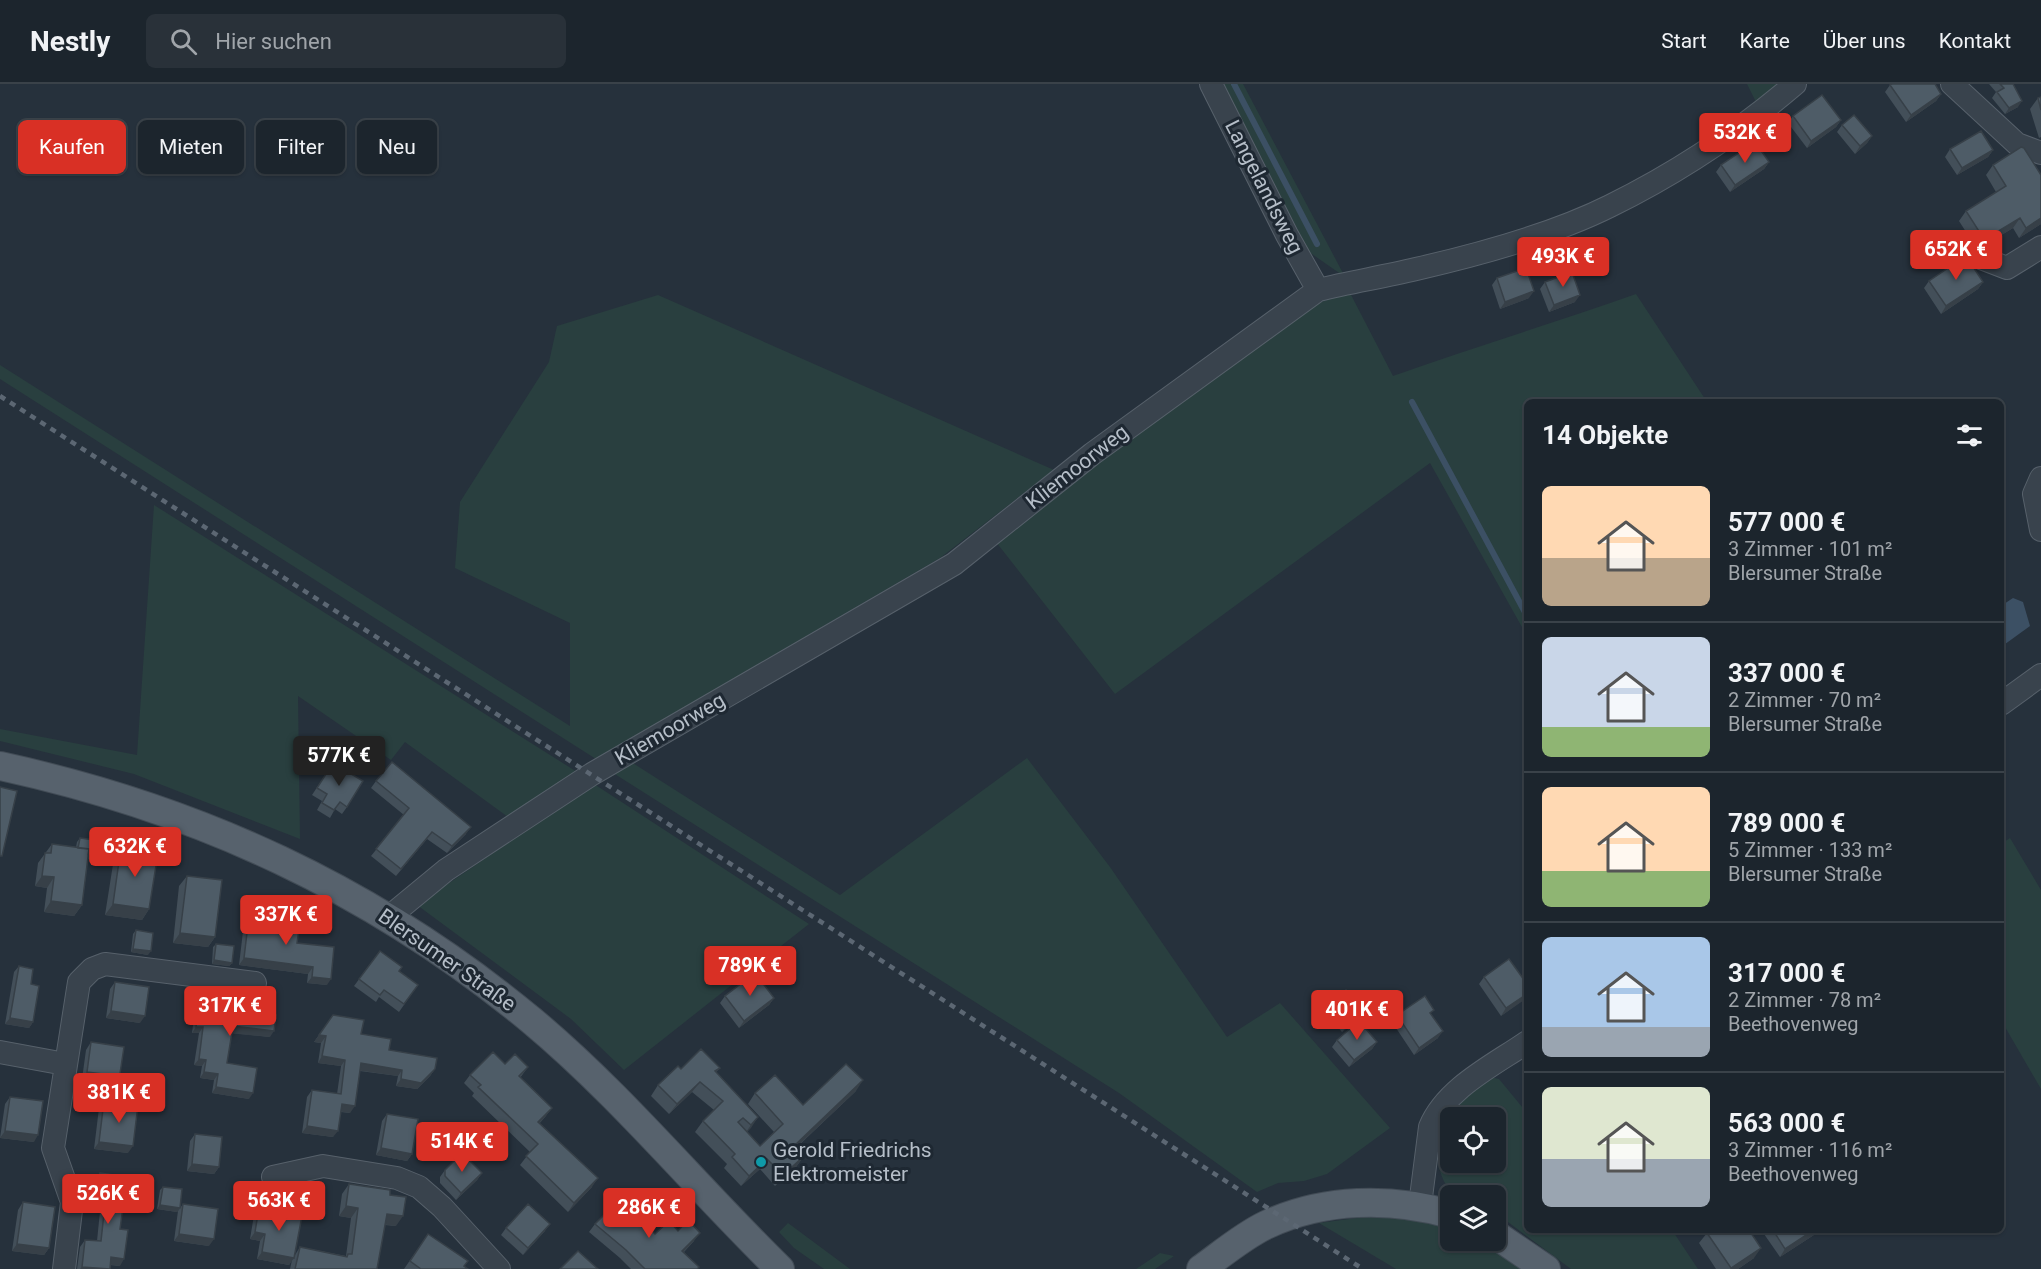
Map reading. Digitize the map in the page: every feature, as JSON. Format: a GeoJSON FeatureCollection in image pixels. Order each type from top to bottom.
{"type":"FeatureCollection","features":[{"type":"Feature","properties":{"kind":"main road","name":"Blersumer Straße"},"geometry":{"type":"LineString","coordinates":[[0,766],[142,803],[211,829],[290,863],[388,917],[452,960],[531,1020],[604,1087],[780,1269]]}},
{"type":"Feature","properties":{"kind":"main road"},"geometry":{"type":"LineString","coordinates":[[1201,1269],[1265,1225],[1304,1211],[1373,1202],[1420,1205],[1440,1211]]}},
{"type":"Feature","properties":{"kind":"main road"},"geometry":{"type":"LineString","coordinates":[[1506,1242],[1546,1269]]}},
{"type":"Feature","properties":{"kind":"street","name":"Langelandsweg"},"geometry":{"type":"LineString","coordinates":[[1211,84],[1287,235],[1318,290]]}},
{"type":"Feature","properties":{"kind":"street","name":"Kliemoorweg"},"geometry":{"type":"LineString","coordinates":[[388,917],[446,870],[592,774],[954,564],[1092,454],[1318,290],[1415,270],[1547,231],[1609,207],[1712,145],[1795,84]]}},
{"type":"Feature","properties":{"kind":"street"},"geometry":{"type":"LineString","coordinates":[[1952,84],[1991,123],[2017,144],[2041,153]]}},
{"type":"Feature","properties":{"kind":"street"},"geometry":{"type":"LineString","coordinates":[[1981,258],[2007,268],[2041,247]]}},
{"type":"Feature","properties":{"kind":"street"},"geometry":{"type":"LineString","coordinates":[[2041,478],[2034,494],[2041,530]]}},
{"type":"Feature","properties":{"kind":"street"},"geometry":{"type":"LineString","coordinates":[[2004,702],[2041,675]]}},
{"type":"Feature","properties":{"kind":"street"},"geometry":{"type":"LineString","coordinates":[[64,1269],[72,1202],[53,1148],[79,982],[92,969],[105,964],[255,983]]}},
{"type":"Feature","properties":{"kind":"street"},"geometry":{"type":"LineString","coordinates":[[1420,1205],[1430,1127],[1434,1117],[1444,1103],[1524,1044]]}},
{"type":"Feature","properties":{"kind":"street"},"geometry":{"type":"LineString","coordinates":[[0,1052],[65,1064]]}},
{"type":"Feature","properties":{"kind":"street"},"geometry":{"type":"LineString","coordinates":[[273,1177],[323,1166],[397,1178],[419,1187],[442,1207],[499,1269]]}},
{"type":"Feature","properties":{"kind":"green space"},"geometry":{"type":"Polygon","coordinates":[[[1224,84],[1243,84],[1345,277],[1309,252],[1224,84]]]}},
{"type":"Feature","properties":{"kind":"green space"},"geometry":{"type":"Polygon","coordinates":[[[1747,84],[1782,84],[1757,104],[1747,84]]]}},
{"type":"Feature","properties":{"kind":"green space"},"geometry":{"type":"Polygon","coordinates":[[[1349,291],[1393,376],[1636,294],[1705,399],[1524,399],[1524,631],[1430,463],[1115,694],[996,542],[1096,462],[1319,303],[1349,291]]]}},
{"type":"Feature","properties":{"kind":"green space"},"geometry":{"type":"Polygon","coordinates":[[[658,295],[1054,470],[940,558],[596,759],[0,379],[0,365],[570,726],[570,623],[455,568],[460,502],[549,362],[557,326],[658,295]]]}},
{"type":"Feature","properties":{"kind":"green space"},"geometry":{"type":"Polygon","coordinates":[[[154,505],[577,772],[508,817],[405,742],[391,760],[298,696],[300,839],[134,774],[0,741],[0,729],[137,755],[154,505]]]}},
{"type":"Feature","properties":{"kind":"green space"},"geometry":{"type":"Polygon","coordinates":[[[1027,758],[1110,867],[1227,1037],[1280,1003],[1390,1128],[1327,1174],[1304,1181],[1278,1183],[1257,1192],[1119,1093],[610,771],[628,760],[840,895],[1027,758]]]}},
{"type":"Feature","properties":{"kind":"green space"},"geometry":{"type":"Polygon","coordinates":[[[594,784],[809,924],[624,1070],[571,1019],[417,905],[594,784]]]}},
{"type":"Feature","properties":{"kind":"green space"},"geometry":{"type":"Polygon","coordinates":[[[2010,838],[2041,890],[2041,1089],[2004,1025],[2004,842],[2010,838]]]}},
{"type":"Feature","properties":{"kind":"green space"},"geometry":{"type":"Polygon","coordinates":[[[1490,1077],[1499,1079],[1524,1109],[1524,1233],[1674,1233],[1698,1269],[1571,1269],[1506,1220],[1506,1185],[1446,1185],[1441,1173],[1506,1173],[1506,1107],[1457,1107],[1490,1077]]]}},
{"type":"Feature","properties":{"kind":"green space"},"geometry":{"type":"Polygon","coordinates":[[[1440,1139],[1440,1170],[1438,1163],[1440,1139]]]}},
{"type":"Feature","properties":{"kind":"green space"},"geometry":{"type":"Polygon","coordinates":[[[1364,1217],[1402,1217],[1440,1226],[1440,1251],[1500,1251],[1529,1269],[1396,1269],[1319,1223],[1364,1217]]]}},
{"type":"Feature","properties":{"kind":"green space"},"geometry":{"type":"Polygon","coordinates":[[[788,1223],[850,1269],[824,1269],[794,1248],[779,1232],[788,1223]]]}},
{"type":"Feature","properties":{"kind":"green space"},"geometry":{"type":"Polygon","coordinates":[[[1160,1253],[1174,1256],[1155,1269],[1136,1269],[1160,1253]]]}},
{"type":"Feature","properties":{"kind":"water"},"geometry":{"type":"Polygon","coordinates":[[[2013,598],[2023,602],[2030,626],[2004,645],[2004,604],[2013,598]]]}},
{"type":"Feature","properties":{"kind":"building"},"geometry":{"type":"Polygon","coordinates":[[[1935,84],[1941,94],[1911,115],[1890,85],[1935,84]]]}},
{"type":"Feature","properties":{"kind":"building"},"geometry":{"type":"Polygon","coordinates":[[[2000,84],[2013,84],[2022,101],[2009,108],[1997,92],[2004,88],[2000,84]]]}},
{"type":"Feature","properties":{"kind":"building"},"geometry":{"type":"Polygon","coordinates":[[[1822,95],[1841,120],[1811,141],[1793,116],[1822,95]]]}},
{"type":"Feature","properties":{"kind":"building"},"geometry":{"type":"Polygon","coordinates":[[[1854,115],[1872,136],[1860,146],[1842,125],[1854,115]]]}},
{"type":"Feature","properties":{"kind":"building"},"geometry":{"type":"Polygon","coordinates":[[[1981,131],[1993,150],[1962,168],[1950,149],[1981,131]]]}},
{"type":"Feature","properties":{"kind":"building"},"geometry":{"type":"Polygon","coordinates":[[[1755,142],[1769,162],[1735,185],[1721,165],[1755,142]]]}},
{"type":"Feature","properties":{"kind":"building"},"geometry":{"type":"Polygon","coordinates":[[[2021,147],[2024,148],[2041,175],[2041,218],[2026,228],[2020,218],[1992,235],[1982,236],[1966,211],[2006,186],[1993,165],[2021,147]]]}},
{"type":"Feature","properties":{"kind":"building"},"geometry":{"type":"Polygon","coordinates":[[[1966,256],[1983,282],[1946,306],[1929,281],[1966,256]]]}},
{"type":"Feature","properties":{"kind":"building"},"geometry":{"type":"Polygon","coordinates":[[[1526,268],[1534,291],[1505,302],[1497,278],[1526,268]]]}},
{"type":"Feature","properties":{"kind":"building"},"geometry":{"type":"Polygon","coordinates":[[[1572,272],[1580,295],[1554,305],[1545,282],[1572,272]]]}},
{"type":"Feature","properties":{"kind":"building"},"geometry":{"type":"Polygon","coordinates":[[[392,762],[471,827],[452,846],[432,832],[401,869],[376,849],[409,808],[376,781],[392,762]]]}},
{"type":"Feature","properties":{"kind":"building"},"geometry":{"type":"Polygon","coordinates":[[[333,763],[363,781],[347,807],[340,802],[334,810],[322,803],[327,794],[317,788],[333,763]]]}},
{"type":"Feature","properties":{"kind":"building"},"geometry":{"type":"Polygon","coordinates":[[[0,787],[17,791],[2,856],[0,856],[0,787]]]}},
{"type":"Feature","properties":{"kind":"building"},"geometry":{"type":"Polygon","coordinates":[[[80,838],[95,840],[93,856],[88,855],[89,849],[78,848],[80,838]]]}},
{"type":"Feature","properties":{"kind":"building"},"geometry":{"type":"Polygon","coordinates":[[[52,844],[89,849],[82,905],[51,901],[54,877],[42,876],[45,853],[51,853],[52,844]]]}},
{"type":"Feature","properties":{"kind":"building"},"geometry":{"type":"Polygon","coordinates":[[[121,847],[158,853],[149,909],[113,904],[121,847]]]}},
{"type":"Feature","properties":{"kind":"building"},"geometry":{"type":"Polygon","coordinates":[[[187,876],[222,880],[215,937],[180,933],[187,876]]]}},
{"type":"Feature","properties":{"kind":"building"},"geometry":{"type":"Polygon","coordinates":[[[249,916],[300,922],[297,943],[334,947],[331,979],[312,977],[313,967],[244,958],[249,916]]]}},
{"type":"Feature","properties":{"kind":"building"},"geometry":{"type":"Polygon","coordinates":[[[136,930],[153,933],[151,951],[133,949],[136,930]]]}},
{"type":"Feature","properties":{"kind":"building"},"geometry":{"type":"Polygon","coordinates":[[[216,944],[234,946],[232,963],[214,960],[216,944]]]}},
{"type":"Feature","properties":{"kind":"building"},"geometry":{"type":"Polygon","coordinates":[[[380,951],[402,967],[399,971],[418,985],[404,1004],[384,990],[380,995],[359,979],[380,951]]]}},
{"type":"Feature","properties":{"kind":"building"},"geometry":{"type":"Polygon","coordinates":[[[1509,959],[1524,980],[1524,996],[1506,1008],[1484,977],[1509,959]]]}},
{"type":"Feature","properties":{"kind":"building"},"geometry":{"type":"Polygon","coordinates":[[[19,966],[33,969],[31,984],[39,986],[33,1022],[10,1018],[19,966]]]}},
{"type":"Feature","properties":{"kind":"building"},"geometry":{"type":"Polygon","coordinates":[[[755,973],[774,998],[744,1021],[725,996],[755,973]]]}},
{"type":"Feature","properties":{"kind":"building"},"geometry":{"type":"Polygon","coordinates":[[[115,982],[149,987],[145,1016],[111,1011],[115,982]]]}},
{"type":"Feature","properties":{"kind":"building"},"geometry":{"type":"Polygon","coordinates":[[[1346,990],[1364,1011],[1347,1025],[1329,1004],[1346,990]]]}},
{"type":"Feature","properties":{"kind":"building"},"geometry":{"type":"Polygon","coordinates":[[[215,991],[262,998],[260,1013],[276,1015],[274,1031],[233,1026],[227,1063],[257,1068],[253,1093],[216,1087],[218,1074],[204,1072],[206,1060],[199,1059],[203,1027],[196,1027],[199,1003],[214,1005],[215,991]]]}},
{"type":"Feature","properties":{"kind":"building"},"geometry":{"type":"Polygon","coordinates":[[[1425,996],[1434,1010],[1430,1013],[1443,1031],[1419,1048],[1397,1015],[1425,996]]]}},
{"type":"Feature","properties":{"kind":"building"},"geometry":{"type":"Polygon","coordinates":[[[333,1015],[364,1020],[361,1034],[391,1039],[389,1050],[437,1058],[435,1069],[421,1083],[401,1079],[402,1070],[361,1063],[355,1106],[342,1104],[338,1131],[307,1126],[312,1090],[341,1094],[345,1060],[322,1056],[326,1036],[319,1035],[333,1015]]]}},
{"type":"Feature","properties":{"kind":"building"},"geometry":{"type":"Polygon","coordinates":[[[1359,1021],[1377,1042],[1354,1060],[1337,1040],[1359,1021]]]}},
{"type":"Feature","properties":{"kind":"building"},"geometry":{"type":"Polygon","coordinates":[[[91,1042],[124,1047],[119,1080],[102,1078],[102,1074],[87,1072],[91,1042]]]}},
{"type":"Feature","properties":{"kind":"building"},"geometry":{"type":"Polygon","coordinates":[[[701,1049],[720,1068],[715,1071],[758,1117],[751,1125],[743,1118],[738,1122],[760,1146],[783,1124],[755,1093],[775,1075],[803,1105],[846,1064],[863,1080],[794,1146],[804,1156],[783,1175],[767,1159],[749,1176],[732,1157],[735,1154],[703,1121],[723,1101],[700,1082],[677,1104],[658,1085],[678,1066],[681,1069],[701,1049]]]}},
{"type":"Feature","properties":{"kind":"building"},"geometry":{"type":"Polygon","coordinates":[[[493,1052],[505,1064],[515,1054],[528,1067],[519,1076],[552,1108],[538,1122],[598,1178],[574,1203],[526,1156],[538,1144],[478,1087],[481,1085],[470,1075],[493,1052]]]}},
{"type":"Feature","properties":{"kind":"building"},"geometry":{"type":"Polygon","coordinates":[[[10,1097],[43,1101],[38,1135],[5,1131],[10,1097]]]}},
{"type":"Feature","properties":{"kind":"building"},"geometry":{"type":"Polygon","coordinates":[[[104,1101],[138,1105],[133,1146],[99,1142],[104,1101]]]}},
{"type":"Feature","properties":{"kind":"building"},"geometry":{"type":"Polygon","coordinates":[[[387,1114],[418,1119],[412,1154],[381,1148],[387,1114]]]}},
{"type":"Feature","properties":{"kind":"building"},"geometry":{"type":"Polygon","coordinates":[[[195,1134],[222,1137],[219,1167],[192,1164],[195,1134]]]}},
{"type":"Feature","properties":{"kind":"building"},"geometry":{"type":"Polygon","coordinates":[[[462,1153],[482,1173],[461,1193],[445,1176],[445,1170],[462,1153]]]}},
{"type":"Feature","properties":{"kind":"building"},"geometry":{"type":"Polygon","coordinates":[[[100,1173],[127,1177],[120,1229],[128,1230],[124,1259],[111,1257],[110,1269],[82,1267],[85,1240],[101,1241],[105,1204],[96,1202],[100,1173]]]}},
{"type":"Feature","properties":{"kind":"building"},"geometry":{"type":"Polygon","coordinates":[[[349,1184],[390,1190],[390,1195],[406,1197],[403,1216],[387,1214],[377,1269],[295,1269],[300,1247],[347,1257],[348,1254],[352,1254],[358,1208],[346,1206],[349,1184]]]}},
{"type":"Feature","properties":{"kind":"building"},"geometry":{"type":"Polygon","coordinates":[[[163,1187],[182,1189],[180,1208],[160,1205],[163,1187]]]}},
{"type":"Feature","properties":{"kind":"building"},"geometry":{"type":"Polygon","coordinates":[[[620,1199],[655,1234],[669,1221],[678,1231],[688,1220],[700,1233],[682,1251],[699,1267],[697,1269],[645,1269],[595,1224],[620,1199]]]}},
{"type":"Feature","properties":{"kind":"building"},"geometry":{"type":"Polygon","coordinates":[[[23,1202],[55,1207],[49,1248],[17,1244],[23,1202]]]}},
{"type":"Feature","properties":{"kind":"building"},"geometry":{"type":"Polygon","coordinates":[[[183,1204],[218,1209],[214,1239],[179,1234],[183,1204]]]}},
{"type":"Feature","properties":{"kind":"building"},"geometry":{"type":"Polygon","coordinates":[[[528,1204],[550,1224],[528,1248],[506,1228],[528,1204]]]}},
{"type":"Feature","properties":{"kind":"building"},"geometry":{"type":"Polygon","coordinates":[[[259,1208],[302,1216],[294,1258],[262,1252],[265,1234],[255,1232],[259,1208]]]}},
{"type":"Feature","properties":{"kind":"building"},"geometry":{"type":"Polygon","coordinates":[[[1707,1233],[1751,1233],[1761,1248],[1731,1268],[1707,1233]]]}},
{"type":"Feature","properties":{"kind":"building"},"geometry":{"type":"Polygon","coordinates":[[[1775,1233],[1809,1233],[1785,1249],[1775,1233]]]}},
{"type":"Feature","properties":{"kind":"building"},"geometry":{"type":"Polygon","coordinates":[[[428,1234],[468,1261],[464,1266],[468,1269],[421,1269],[410,1261],[428,1234]]]}},
{"type":"Feature","properties":{"kind":"building"},"geometry":{"type":"Polygon","coordinates":[[[578,1251],[598,1269],[560,1269],[578,1251]]]}},
{"type":"Feature","properties":{"kind":"waterway"},"geometry":{"type":"LineString","coordinates":[[1234,84],[1317,244]]}},
{"type":"Feature","properties":{"kind":"waterway"},"geometry":{"type":"LineString","coordinates":[[1412,402],[1524,610]]}},
{"type":"Feature","properties":{"kind":"railway"},"geometry":{"type":"LineString","coordinates":[[0,396],[1363,1269]]}},
{"type":"Feature","properties":{"kind":"place","name":"Gerold Friedrichs Elektromeister"},"geometry":{"type":"Point","coordinates":[761,1162]}}]}
